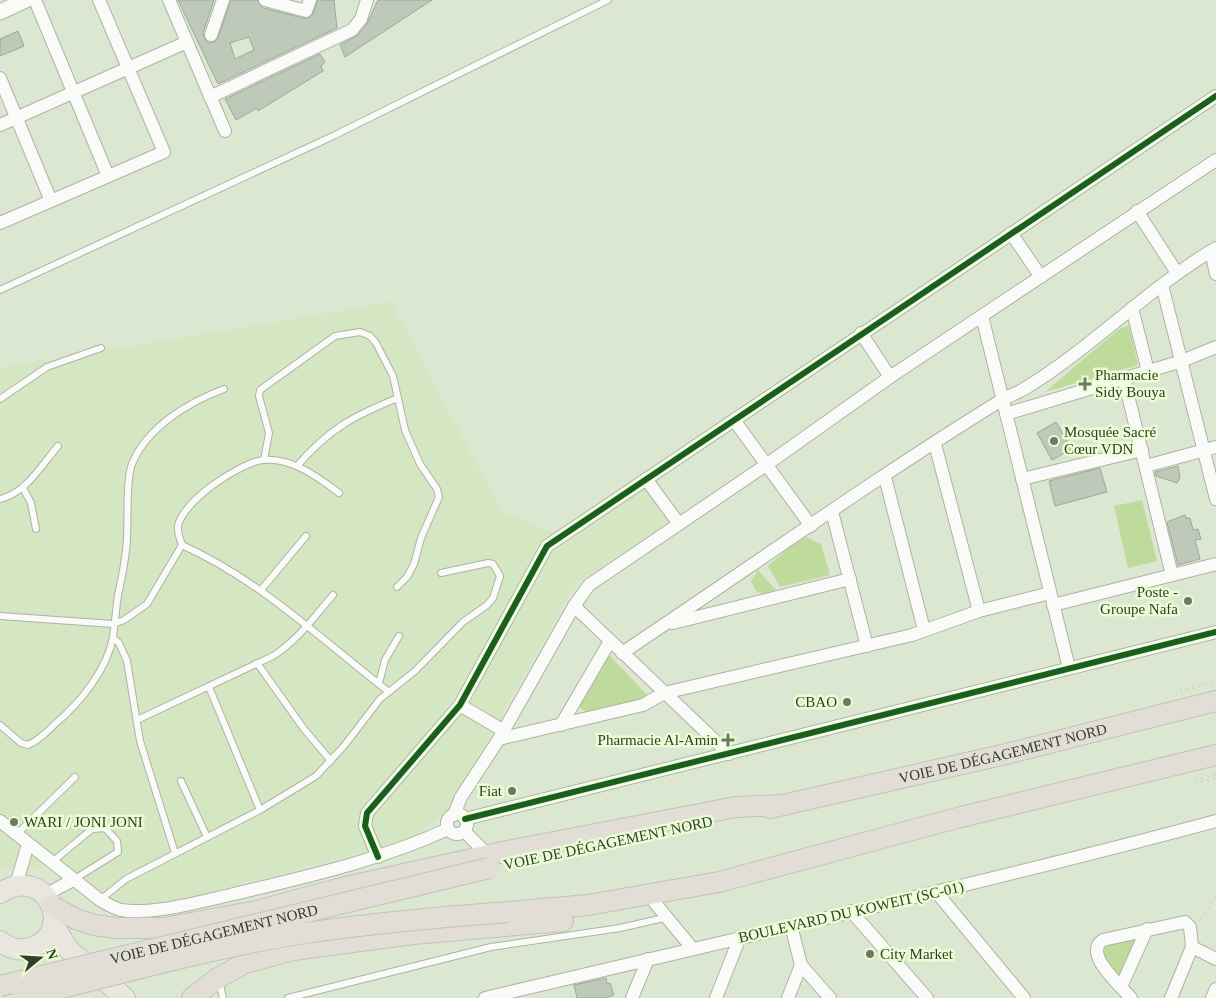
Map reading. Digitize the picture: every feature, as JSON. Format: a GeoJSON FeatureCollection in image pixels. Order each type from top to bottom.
{"type":"FeatureCollection","features":[{"type":"Feature","properties":{"kind":"highway","name":"VOIE DE DÉGAGEMENT NORD"},"geometry":{"type":"LineString","coordinates":[[0,986],[489,861],[783,805],[1006,754],[1216,701]]}},
{"type":"Feature","properties":{"kind":"highway","name":"VOIE DE DÉGAGEMENT NORD"},"geometry":{"type":"LineString","coordinates":[[22,998],[233,947],[304,933],[380,923],[588,905],[657,894],[782,866],[957,818],[1216,755]]}},
{"type":"Feature","properties":{"kind":"highway"},"geometry":{"type":"LineString","coordinates":[[50,908],[94,925],[116,928],[164,928],[256,911],[341,888],[489,861]]}},
{"type":"Feature","properties":{"kind":"highway"},"geometry":{"type":"LineString","coordinates":[[192,998],[218,978],[258,958],[302,949],[413,934],[662,910],[749,881],[782,866]]}},
{"type":"Feature","properties":{"kind":"main road"},"geometry":{"type":"LineString","coordinates":[[6,887],[32,886],[50,908],[68,948],[125,998]]}},
{"type":"Feature","properties":{"kind":"main road"},"geometry":{"type":"LineString","coordinates":[[0,942],[14,949],[22,950],[38,945],[50,932],[50,908]]}},
{"type":"Feature","properties":{"kind":"main road"},"geometry":{"type":"LineString","coordinates":[[38,945],[70,958],[111,998]]}},
{"type":"Feature","properties":{"kind":"street"},"geometry":{"type":"LineString","coordinates":[[0,12],[26,0]]}},
{"type":"Feature","properties":{"kind":"street"},"geometry":{"type":"LineString","coordinates":[[35,0],[108,176]]}},
{"type":"Feature","properties":{"kind":"street"},"geometry":{"type":"LineString","coordinates":[[0,224],[164,152],[99,0]]}},
{"type":"Feature","properties":{"kind":"street"},"geometry":{"type":"LineString","coordinates":[[169,0],[225,131]]}},
{"type":"Feature","properties":{"kind":"street"},"geometry":{"type":"LineString","coordinates":[[211,35],[223,0]]}},
{"type":"Feature","properties":{"kind":"street"},"geometry":{"type":"LineString","coordinates":[[265,0],[306,11],[310,0]]}},
{"type":"Feature","properties":{"kind":"street"},"geometry":{"type":"LineString","coordinates":[[210,97],[352,30],[361,19],[367,0]]}},
{"type":"Feature","properties":{"kind":"street"},"geometry":{"type":"LineString","coordinates":[[0,125],[187,42]]}},
{"type":"Feature","properties":{"kind":"street"},"geometry":{"type":"LineString","coordinates":[[0,78],[52,201]]}},
{"type":"Feature","properties":{"kind":"street"},"geometry":{"type":"LineString","coordinates":[[378,857],[365,826],[367,814],[460,705],[547,546],[1216,96]]}},
{"type":"Feature","properties":{"kind":"street"},"geometry":{"type":"LineString","coordinates":[[489,861],[461,822],[461,797],[501,735],[574,606],[592,583],[766,466],[890,377],[1216,160]]}},
{"type":"Feature","properties":{"kind":"street"},"geometry":{"type":"LineString","coordinates":[[1137,211],[1177,273]]}},
{"type":"Feature","properties":{"kind":"street"},"geometry":{"type":"LineString","coordinates":[[1011,233],[1040,277]]}},
{"type":"Feature","properties":{"kind":"street"},"geometry":{"type":"LineString","coordinates":[[622,652],[1002,400],[1024,389],[1177,273],[1214,249],[1216,274]]}},
{"type":"Feature","properties":{"kind":"street"},"geometry":{"type":"LineString","coordinates":[[1162,285],[1182,361],[1210,449],[1216,499]]}},
{"type":"Feature","properties":{"kind":"street"},"geometry":{"type":"LineString","coordinates":[[1132,308],[1148,371]]}},
{"type":"Feature","properties":{"kind":"street"},"geometry":{"type":"LineString","coordinates":[[982,316],[1069,668]]}},
{"type":"Feature","properties":{"kind":"street"},"geometry":{"type":"LineString","coordinates":[[861,333],[890,377]]}},
{"type":"Feature","properties":{"kind":"street"},"geometry":{"type":"LineString","coordinates":[[1006,414],[1182,361],[1216,347]]}},
{"type":"Feature","properties":{"kind":"street"},"geometry":{"type":"LineString","coordinates":[[1124,378],[1172,575]]}},
{"type":"Feature","properties":{"kind":"street"},"geometry":{"type":"LineString","coordinates":[[734,420],[811,526]]}},
{"type":"Feature","properties":{"kind":"street"},"geometry":{"type":"LineString","coordinates":[[935,444],[979,611]]}},
{"type":"Feature","properties":{"kind":"street"},"geometry":{"type":"LineString","coordinates":[[1146,466],[1210,449]]}},
{"type":"Feature","properties":{"kind":"street"},"geometry":{"type":"LineString","coordinates":[[1022,480],[1142,450]]}},
{"type":"Feature","properties":{"kind":"street"},"geometry":{"type":"LineString","coordinates":[[885,477],[924,630]]}},
{"type":"Feature","properties":{"kind":"street"},"geometry":{"type":"LineString","coordinates":[[646,479],[679,524]]}},
{"type":"Feature","properties":{"kind":"street"},"geometry":{"type":"LineString","coordinates":[[832,512],[867,646]]}},
{"type":"Feature","properties":{"kind":"street"},"geometry":{"type":"LineString","coordinates":[[460,705],[501,735],[561,724],[643,705],[664,692],[867,646],[924,630],[979,611],[1052,599],[1172,575],[1216,564]]}},
{"type":"Feature","properties":{"kind":"street"},"geometry":{"type":"LineString","coordinates":[[662,626],[850,579]]}},
{"type":"Feature","properties":{"kind":"street"},"geometry":{"type":"LineString","coordinates":[[574,606],[729,754]]}},
{"type":"Feature","properties":{"kind":"street"},"geometry":{"type":"LineString","coordinates":[[0,821],[100,900],[122,910],[173,907],[286,882],[378,857],[416,844],[448,829],[448,820],[461,822],[1216,632]]}},
{"type":"Feature","properties":{"kind":"street"},"geometry":{"type":"LineString","coordinates":[[561,724],[610,641]]}},
{"type":"Feature","properties":{"kind":"street","name":"BOULEVARD DU KOWEIT (SC-01)"},"geometry":{"type":"LineString","coordinates":[[485,998],[692,948],[937,893],[1216,821]]}},
{"type":"Feature","properties":{"kind":"street"},"geometry":{"type":"LineString","coordinates":[[6,887],[28,844]]}},
{"type":"Feature","properties":{"kind":"street"},"geometry":{"type":"LineString","coordinates":[[50,908],[73,880]]}},
{"type":"Feature","properties":{"kind":"street"},"geometry":{"type":"LineString","coordinates":[[937,893],[1024,998]]}},
{"type":"Feature","properties":{"kind":"street"},"geometry":{"type":"LineString","coordinates":[[662,910],[692,948]]}},
{"type":"Feature","properties":{"kind":"street"},"geometry":{"type":"LineString","coordinates":[[851,912],[927,998]]}},
{"type":"Feature","properties":{"kind":"street"},"geometry":{"type":"LineString","coordinates":[[1131,998],[1098,958],[1097,945],[1103,940],[1147,928],[1185,922],[1190,927],[1192,947],[1171,998]]}},
{"type":"Feature","properties":{"kind":"street"},"geometry":{"type":"LineString","coordinates":[[792,925],[802,966],[830,998]]}},
{"type":"Feature","properties":{"kind":"street"},"geometry":{"type":"LineString","coordinates":[[1121,986],[1147,928]]}},
{"type":"Feature","properties":{"kind":"street"},"geometry":{"type":"LineString","coordinates":[[716,998],[740,937]]}},
{"type":"Feature","properties":{"kind":"street"},"geometry":{"type":"LineString","coordinates":[[1192,947],[1216,959]]}},
{"type":"Feature","properties":{"kind":"street"},"geometry":{"type":"LineString","coordinates":[[632,998],[648,959]]}},
{"type":"Feature","properties":{"kind":"street"},"geometry":{"type":"LineString","coordinates":[[788,998],[802,966]]}},
{"type":"Feature","properties":{"kind":"street"},"geometry":{"type":"LineString","coordinates":[[1212,998],[1216,989]]}},
{"type":"Feature","properties":{"kind":"lane"},"geometry":{"type":"LineString","coordinates":[[0,290],[333,136],[608,0]]}},
{"type":"Feature","properties":{"kind":"lane"},"geometry":{"type":"LineString","coordinates":[[264,460],[269,433],[259,396],[260,390],[335,336],[360,332],[370,336],[393,376],[405,430],[420,464],[437,490],[439,497],[421,538],[414,564],[407,577],[396,587]]}},
{"type":"Feature","properties":{"kind":"lane"},"geometry":{"type":"LineString","coordinates":[[0,399],[48,368],[101,348]]}},
{"type":"Feature","properties":{"kind":"lane"},"geometry":{"type":"LineString","coordinates":[[0,725],[21,742],[28,745],[36,742],[70,712],[86,692],[104,660],[112,638],[127,545],[131,465],[144,444],[172,417],[201,399],[224,389]]}},
{"type":"Feature","properties":{"kind":"lane"},"geometry":{"type":"LineString","coordinates":[[297,466],[321,440],[335,429],[366,411],[398,398]]}},
{"type":"Feature","properties":{"kind":"lane"},"geometry":{"type":"LineString","coordinates":[[0,499],[11,496],[23,488],[58,446]]}},
{"type":"Feature","properties":{"kind":"lane"},"geometry":{"type":"LineString","coordinates":[[0,616],[113,624],[136,614],[147,604],[182,544],[178,528],[181,517],[190,504],[208,489],[247,465],[264,460],[297,466],[312,473],[339,493]]}},
{"type":"Feature","properties":{"kind":"lane"},"geometry":{"type":"LineString","coordinates":[[23,488],[31,503],[36,529]]}},
{"type":"Feature","properties":{"kind":"lane"},"geometry":{"type":"LineString","coordinates":[[261,590],[306,536]]}},
{"type":"Feature","properties":{"kind":"lane"},"geometry":{"type":"LineString","coordinates":[[182,544],[223,564],[261,590],[308,626],[360,671],[389,692]]}},
{"type":"Feature","properties":{"kind":"lane"},"geometry":{"type":"LineString","coordinates":[[100,900],[126,879],[260,810],[301,786],[331,761],[380,699],[415,671],[463,622],[487,605],[493,598],[500,576],[494,564],[488,563],[441,572]]}},
{"type":"Feature","properties":{"kind":"lane"},"geometry":{"type":"LineString","coordinates":[[137,720],[285,648],[308,626],[333,595]]}},
{"type":"Feature","properties":{"kind":"lane"},"geometry":{"type":"LineString","coordinates":[[378,683],[385,660],[399,636]]}},
{"type":"Feature","properties":{"kind":"lane"},"geometry":{"type":"LineString","coordinates":[[112,638],[124,650],[140,742],[176,853]]}},
{"type":"Feature","properties":{"kind":"lane"},"geometry":{"type":"LineString","coordinates":[[257,663],[304,729],[331,761]]}},
{"type":"Feature","properties":{"kind":"lane"},"geometry":{"type":"LineString","coordinates":[[208,687],[260,810]]}},
{"type":"Feature","properties":{"kind":"lane"},"geometry":{"type":"LineString","coordinates":[[16,835],[75,777]]}},
{"type":"Feature","properties":{"kind":"lane"},"geometry":{"type":"LineString","coordinates":[[181,781],[207,837]]}},
{"type":"Feature","properties":{"kind":"lane"},"geometry":{"type":"LineString","coordinates":[[51,862],[92,828],[106,828],[117,841],[118,852],[73,880]]}},
{"type":"Feature","properties":{"kind":"lane"},"geometry":{"type":"LineString","coordinates":[[288,998],[306,996],[491,947],[620,928],[662,910]]}},
{"type":"Feature","properties":{"kind":"lane"},"geometry":{"type":"LineString","coordinates":[[218,978],[223,998]]}},
{"type":"Feature","properties":{"kind":"path"},"geometry":{"type":"LineString","coordinates":[[1216,682],[1176,692],[1176,696],[1216,686]]}},
{"type":"Feature","properties":{"kind":"path"},"geometry":{"type":"LineString","coordinates":[[1216,777],[1197,783],[1197,780],[1216,777]]}},
{"type":"Feature","properties":{"kind":"path"},"geometry":{"type":"LineString","coordinates":[[1190,933],[1216,897]]}},
{"type":"Feature","properties":{"kind":"shaded area"},"geometry":{"type":"Polygon","coordinates":[[[391,302],[502,512],[553,533],[648,469],[677,517],[580,581],[571,592],[449,809],[420,833],[397,843],[156,906],[120,902],[96,894],[51,863],[31,871],[0,866],[0,368],[391,302]]]}},
{"type":"Feature","properties":{"kind":"green space"},"geometry":{"type":"Polygon","coordinates":[[[1129,325],[1138,365],[1045,392],[1118,330],[1129,325]]]}},
{"type":"Feature","properties":{"kind":"green space"},"geometry":{"type":"Polygon","coordinates":[[[1142,500],[1157,561],[1128,568],[1114,506],[1142,500]]]}},
{"type":"Feature","properties":{"kind":"green space"},"geometry":{"type":"Polygon","coordinates":[[[806,537],[821,544],[830,575],[780,587],[768,566],[792,545],[806,537]]]}},
{"type":"Feature","properties":{"kind":"green space"},"geometry":{"type":"Polygon","coordinates":[[[758,570],[776,590],[766,595],[757,593],[751,581],[758,570]]]}},
{"type":"Feature","properties":{"kind":"green space"},"geometry":{"type":"Polygon","coordinates":[[[609,655],[649,697],[588,714],[578,706],[609,655]]]}},
{"type":"Feature","properties":{"kind":"green space"},"geometry":{"type":"Polygon","coordinates":[[[1138,937],[1120,975],[1114,972],[1102,953],[1104,945],[1138,937]]]}},
{"type":"Feature","properties":{"kind":"building"},"geometry":{"type":"Polygon","coordinates":[[[178,0],[214,0],[203,33],[205,40],[209,43],[216,41],[218,38],[231,0],[257,0],[263,8],[307,19],[313,14],[318,0],[334,0],[337,28],[218,84],[178,0]],[[249,37],[230,43],[235,59],[254,50],[249,37]]]}},
{"type":"Feature","properties":{"kind":"building"},"geometry":{"type":"Polygon","coordinates":[[[378,0],[432,0],[345,57],[340,45],[358,35],[367,24],[378,0]]]}},
{"type":"Feature","properties":{"kind":"building"},"geometry":{"type":"Polygon","coordinates":[[[18,31],[24,46],[0,56],[0,39],[18,31]]]}},
{"type":"Feature","properties":{"kind":"building"},"geometry":{"type":"Polygon","coordinates":[[[320,54],[325,62],[321,66],[323,71],[258,111],[257,108],[236,120],[225,99],[320,54]]]}},
{"type":"Feature","properties":{"kind":"building","name":"Mosquée Sacré Cœur VDN"},"geometry":{"type":"Polygon","coordinates":[[[1056,422],[1072,449],[1052,460],[1037,433],[1056,422]]]}},
{"type":"Feature","properties":{"kind":"building"},"geometry":{"type":"Polygon","coordinates":[[[1178,466],[1180,478],[1177,483],[1156,476],[1155,472],[1178,466]]]}},
{"type":"Feature","properties":{"kind":"building"},"geometry":{"type":"Polygon","coordinates":[[[1100,468],[1107,492],[1055,506],[1049,481],[1100,468]]]}},
{"type":"Feature","properties":{"kind":"building"},"geometry":{"type":"Polygon","coordinates":[[[1185,515],[1186,518],[1190,518],[1193,530],[1198,529],[1201,539],[1195,540],[1200,559],[1178,565],[1167,522],[1185,515]]]}},
{"type":"Feature","properties":{"kind":"building"},"geometry":{"type":"Polygon","coordinates":[[[606,978],[607,984],[610,983],[614,995],[606,998],[577,998],[574,985],[606,978]]]}},
{"type":"Feature","properties":{"kind":"cycle path"},"geometry":{"type":"LineString","coordinates":[[378,857],[365,826],[367,813],[460,705],[547,546],[1216,96]]}},
{"type":"Feature","properties":{"kind":"cycle path"},"geometry":{"type":"LineString","coordinates":[[465,819],[1216,632]]}},
{"type":"Feature","properties":{"kind":"place","name":"Pharmacie Sidy Bouya"},"geometry":{"type":"Point","coordinates":[1085,384]}},
{"type":"Feature","properties":{"kind":"place","name":"Mosquée Sacré Cœur VDN"},"geometry":{"type":"Point","coordinates":[1054,441]}},
{"type":"Feature","properties":{"kind":"place","name":"Poste - Groupe Nafa"},"geometry":{"type":"Point","coordinates":[1188,601]}},
{"type":"Feature","properties":{"kind":"place","name":"CBAO"},"geometry":{"type":"Point","coordinates":[847,702]}},
{"type":"Feature","properties":{"kind":"place","name":"Pharmacie Al-Amin"},"geometry":{"type":"Point","coordinates":[728,740]}},
{"type":"Feature","properties":{"kind":"place","name":"Fiat"},"geometry":{"type":"Point","coordinates":[512,791]}},
{"type":"Feature","properties":{"kind":"place","name":"WARI / JONI JONI"},"geometry":{"type":"Point","coordinates":[14,822]}},
{"type":"Feature","properties":{"kind":"place","name":"City Market"},"geometry":{"type":"Point","coordinates":[870,954]}}]}
